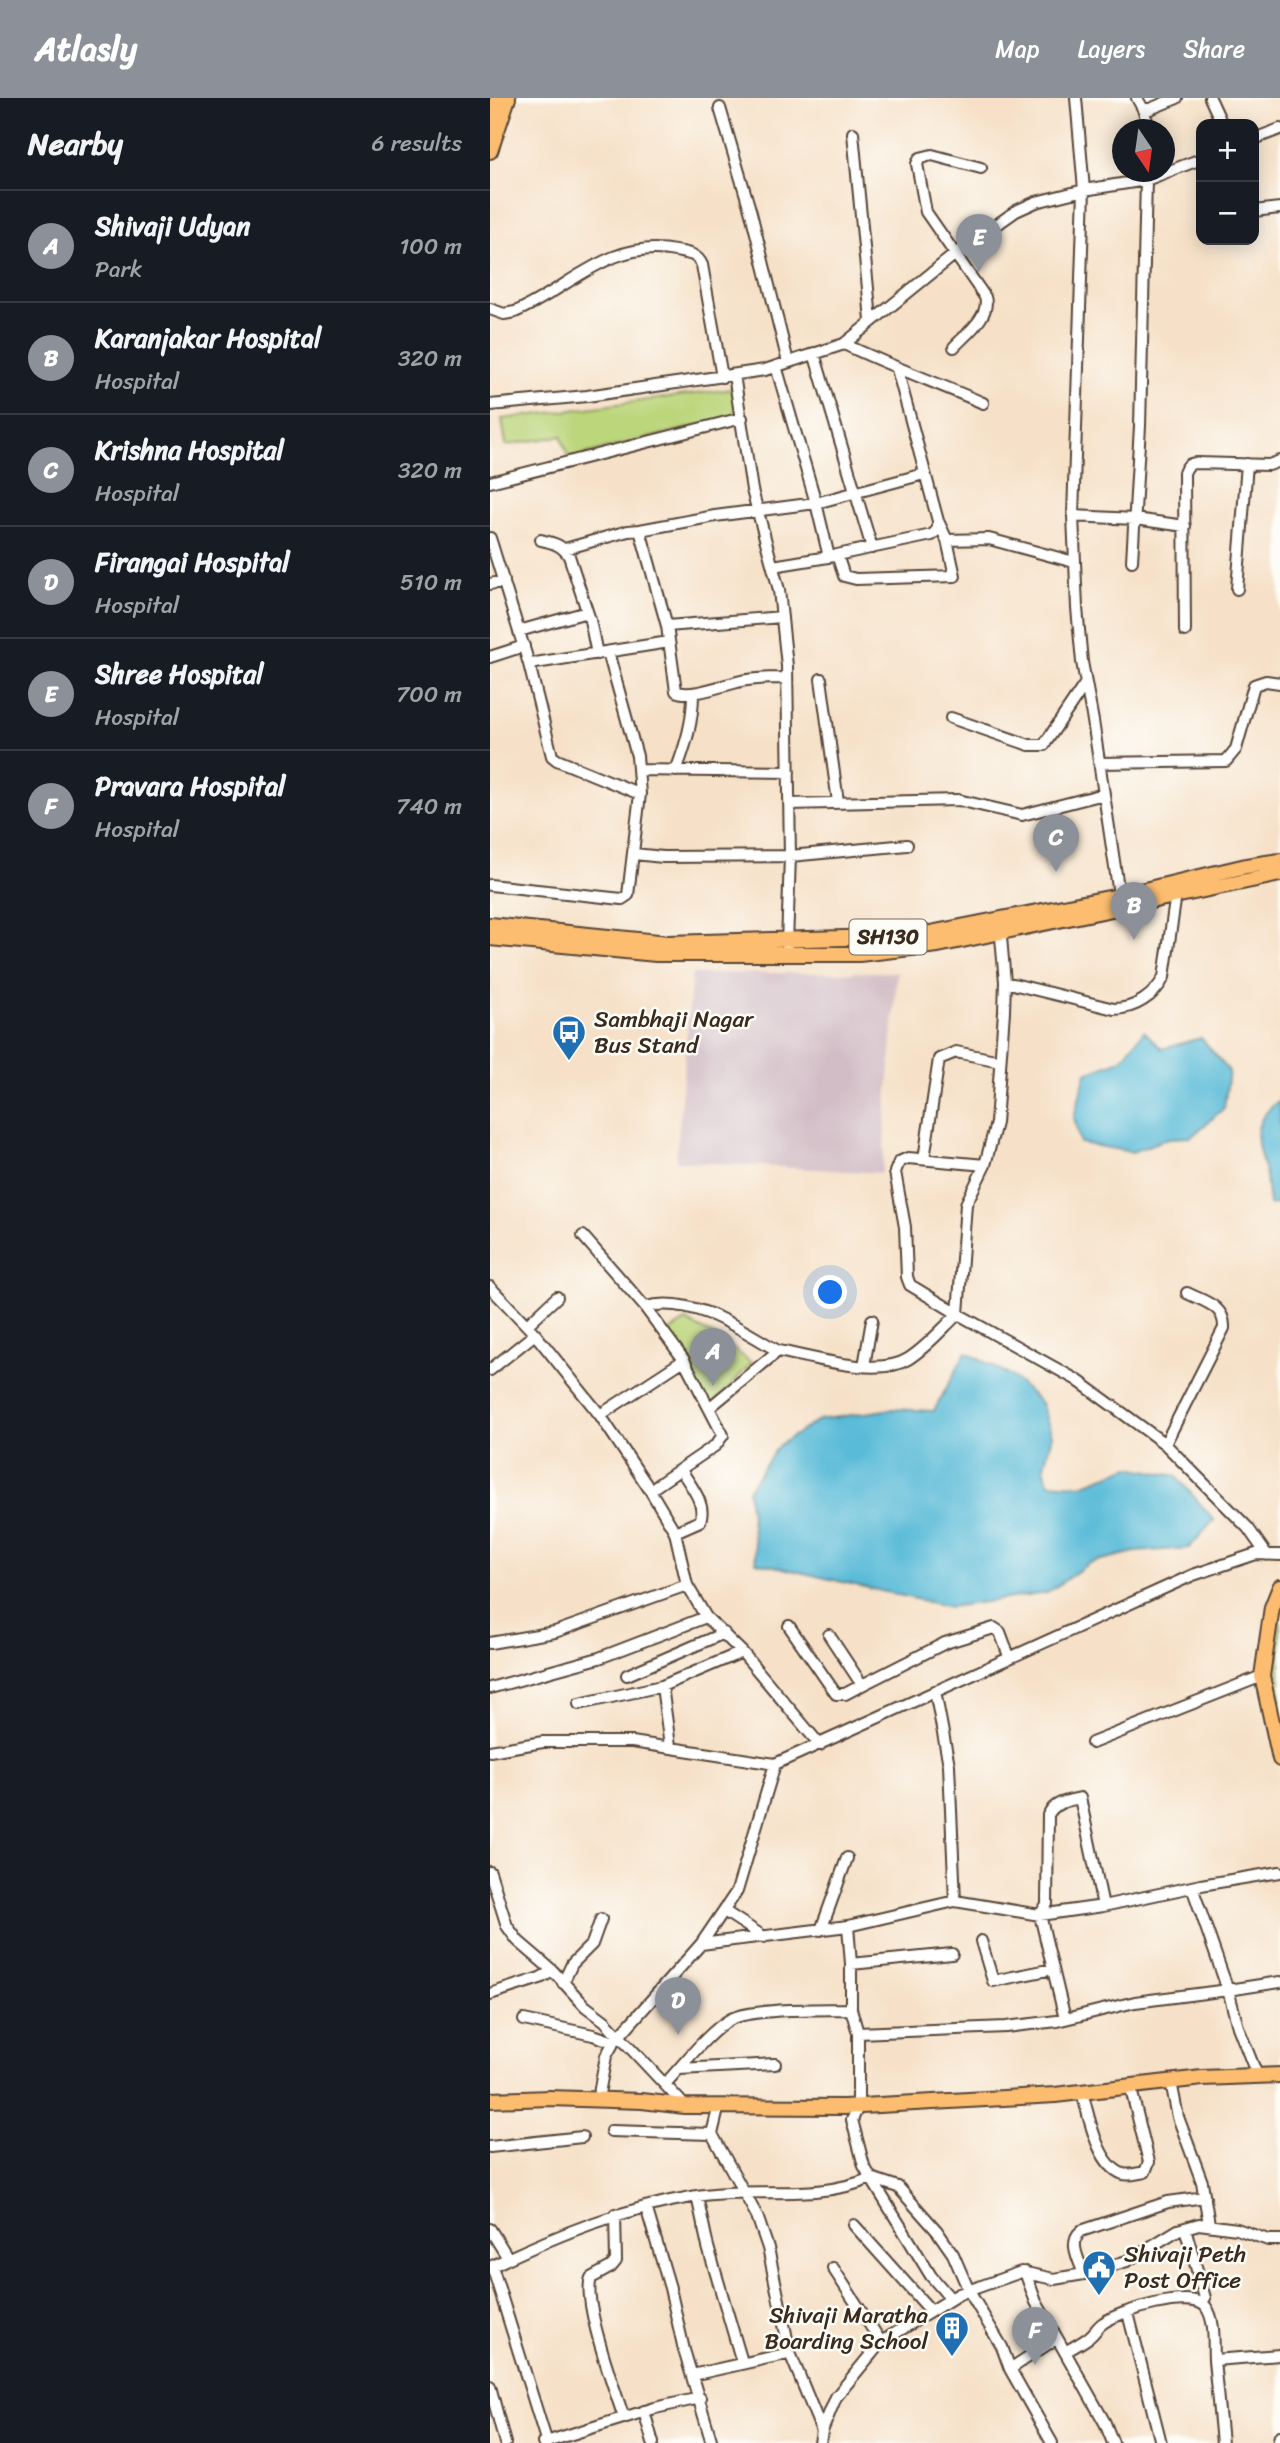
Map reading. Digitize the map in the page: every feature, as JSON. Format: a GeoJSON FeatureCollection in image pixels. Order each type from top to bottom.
{"type":"FeatureCollection","features":[{"type":"Feature","properties":{"kind":"main road"},"geometry":{"type":"LineString","coordinates":[[490,122],[498,98]]}},
{"type":"Feature","properties":{"kind":"main road"},"geometry":{"type":"LineString","coordinates":[[490,152],[508,98]]}},
{"type":"Feature","properties":{"kind":"main road","name":"SH130"},"geometry":{"type":"LineString","coordinates":[[1000,926],[1026,928],[1246,866],[1280,861]]}},
{"type":"Feature","properties":{"kind":"main road"},"geometry":{"type":"LineString","coordinates":[[1120,902],[1280,874]]}},
{"type":"Feature","properties":{"kind":"main road","name":"SH130"},"geometry":{"type":"LineString","coordinates":[[490,925],[654,943],[859,954],[938,945],[1000,926],[1120,902]]}},
{"type":"Feature","properties":{"kind":"main road","name":"SH130"},"geometry":{"type":"LineString","coordinates":[[490,938],[656,954],[787,949]]}},
{"type":"Feature","properties":{"kind":"main road"},"geometry":{"type":"LineString","coordinates":[[1280,1587],[1272,1606],[1262,1676],[1280,1759]]}},
{"type":"Feature","properties":{"kind":"main road"},"geometry":{"type":"LineString","coordinates":[[490,2100],[598,2099],[685,2106],[858,2107],[1280,2075]]}},
{"type":"Feature","properties":{"kind":"street"},"geometry":{"type":"LineString","coordinates":[[1076,98],[1084,190],[1073,516],[1074,562],[1085,684],[1120,902]]}},
{"type":"Feature","properties":{"kind":"street"},"geometry":{"type":"LineString","coordinates":[[1137,98],[1146,119]]}},
{"type":"Feature","properties":{"kind":"street"},"geometry":{"type":"LineString","coordinates":[[1143,109],[1150,109],[1177,98]]}},
{"type":"Feature","properties":{"kind":"street"},"geometry":{"type":"LineString","coordinates":[[1210,98],[1220,119]]}},
{"type":"Feature","properties":{"kind":"street"},"geometry":{"type":"LineString","coordinates":[[720,108],[751,213],[788,362]]}},
{"type":"Feature","properties":{"kind":"street"},"geometry":{"type":"LineString","coordinates":[[1259,137],[1280,129]]}},
{"type":"Feature","properties":{"kind":"street"},"geometry":{"type":"LineString","coordinates":[[853,133],[871,320]]}},
{"type":"Feature","properties":{"kind":"street"},"geometry":{"type":"LineString","coordinates":[[954,347],[985,313],[988,304],[926,212],[917,164],[920,158],[932,155],[981,168]]}},
{"type":"Feature","properties":{"kind":"street"},"geometry":{"type":"LineString","coordinates":[[1175,168],[1196,161]]}},
{"type":"Feature","properties":{"kind":"street"},"geometry":{"type":"LineString","coordinates":[[490,405],[587,397],[728,376],[776,366],[844,344],[954,255],[1026,206],[1084,190],[1134,182]]}},
{"type":"Feature","properties":{"kind":"street"},"geometry":{"type":"LineString","coordinates":[[1132,561],[1140,426],[1146,182]]}},
{"type":"Feature","properties":{"kind":"street"},"geometry":{"type":"LineString","coordinates":[[1259,210],[1280,208]]}},
{"type":"Feature","properties":{"kind":"street"},"geometry":{"type":"LineString","coordinates":[[490,309],[504,314],[515,312],[592,266],[645,248],[655,247],[699,258],[728,376],[742,418],[752,490],[779,590],[787,678],[790,856],[787,949]]}},
{"type":"Feature","properties":{"kind":"street"},"geometry":{"type":"LineString","coordinates":[[844,344],[897,369],[930,379],[984,403]]}},
{"type":"Feature","properties":{"kind":"street"},"geometry":{"type":"LineString","coordinates":[[814,353],[872,548]]}},
{"type":"Feature","properties":{"kind":"street"},"geometry":{"type":"LineString","coordinates":[[776,366],[833,556],[844,576],[849,579],[955,576],[947,540],[938,521],[924,474],[897,369]]}},
{"type":"Feature","properties":{"kind":"street"},"geometry":{"type":"LineString","coordinates":[[490,482],[742,418]]}},
{"type":"Feature","properties":{"kind":"street"},"geometry":{"type":"LineString","coordinates":[[1185,631],[1186,467],[1191,463],[1269,465],[1280,461]]}},
{"type":"Feature","properties":{"kind":"street"},"geometry":{"type":"LineString","coordinates":[[1237,589],[1247,464]]}},
{"type":"Feature","properties":{"kind":"street"},"geometry":{"type":"LineString","coordinates":[[565,549],[628,531],[816,503],[924,474]]}},
{"type":"Feature","properties":{"kind":"street"},"geometry":{"type":"LineString","coordinates":[[1073,516],[1135,519],[1185,526]]}},
{"type":"Feature","properties":{"kind":"street"},"geometry":{"type":"LineString","coordinates":[[773,566],[932,534],[937,529],[938,521]]}},
{"type":"Feature","properties":{"kind":"street"},"geometry":{"type":"LineString","coordinates":[[640,530],[667,626],[676,691],[682,694],[693,693],[747,680],[787,678]]}},
{"type":"Feature","properties":{"kind":"street"},"geometry":{"type":"LineString","coordinates":[[490,538],[524,646],[552,756],[640,794]]}},
{"type":"Feature","properties":{"kind":"street"},"geometry":{"type":"LineString","coordinates":[[947,540],[989,539],[1074,562]]}},
{"type":"Feature","properties":{"kind":"street"},"geometry":{"type":"LineString","coordinates":[[490,886],[622,899],[628,895],[640,794],[628,722],[569,556],[565,549],[557,544],[541,540]]}},
{"type":"Feature","properties":{"kind":"street"},"geometry":{"type":"LineString","coordinates":[[490,584],[504,582]]}},
{"type":"Feature","properties":{"kind":"street"},"geometry":{"type":"LineString","coordinates":[[519,631],[587,612]]}},
{"type":"Feature","properties":{"kind":"street"},"geometry":{"type":"LineString","coordinates":[[667,626],[782,617]]}},
{"type":"Feature","properties":{"kind":"street"},"geometry":{"type":"LineString","coordinates":[[529,664],[669,642]]}},
{"type":"Feature","properties":{"kind":"street"},"geometry":{"type":"LineString","coordinates":[[490,657],[524,646]]}},
{"type":"Feature","properties":{"kind":"street"},"geometry":{"type":"LineString","coordinates":[[821,679],[838,802]]}},
{"type":"Feature","properties":{"kind":"street"},"geometry":{"type":"LineString","coordinates":[[1099,763],[1226,761],[1236,749],[1254,685],[1266,681],[1280,683]]}},
{"type":"Feature","properties":{"kind":"street"},"geometry":{"type":"LineString","coordinates":[[951,718],[1029,745],[1044,745],[1085,684]]}},
{"type":"Feature","properties":{"kind":"street"},"geometry":{"type":"LineString","coordinates":[[676,771],[688,738],[693,693]]}},
{"type":"Feature","properties":{"kind":"street"},"geometry":{"type":"LineString","coordinates":[[638,771],[789,772]]}},
{"type":"Feature","properties":{"kind":"street"},"geometry":{"type":"LineString","coordinates":[[789,804],[958,800],[1022,815],[1104,794]]}},
{"type":"Feature","properties":{"kind":"street"},"geometry":{"type":"LineString","coordinates":[[634,854],[663,857],[790,856],[906,845]]}},
{"type":"Feature","properties":{"kind":"street"},"geometry":{"type":"LineString","coordinates":[[1005,982],[1114,1009],[1127,1009],[1151,995],[1164,977],[1176,894]]}},
{"type":"Feature","properties":{"kind":"street"},"geometry":{"type":"LineString","coordinates":[[645,1307],[665,1303],[714,1316],[778,1351],[864,1366],[886,1366],[909,1359],[958,1314],[966,1204],[985,1165],[996,1123],[1005,982],[1000,926]]}},
{"type":"Feature","properties":{"kind":"street"},"geometry":{"type":"LineString","coordinates":[[924,1159],[939,1059],[956,1052],[1000,1061]]}},
{"type":"Feature","properties":{"kind":"street"},"geometry":{"type":"LineString","coordinates":[[985,1165],[908,1158],[899,1162],[895,1172],[907,1239],[907,1277],[910,1285],[1077,1380],[1165,1444],[1234,1513],[1267,1555]]}},
{"type":"Feature","properties":{"kind":"street"},"geometry":{"type":"LineString","coordinates":[[583,1236],[645,1307],[684,1360],[723,1435],[716,1445],[650,1490]]}},
{"type":"Feature","properties":{"kind":"street"},"geometry":{"type":"LineString","coordinates":[[490,1287],[535,1334],[600,1415],[650,1490],[675,1532],[687,1585],[706,1617],[742,1651],[820,1745]]}},
{"type":"Feature","properties":{"kind":"street"},"geometry":{"type":"LineString","coordinates":[[1165,1444],[1224,1328],[1224,1317],[1220,1310],[1187,1293]]}},
{"type":"Feature","properties":{"kind":"street"},"geometry":{"type":"LineString","coordinates":[[527,1325],[557,1297]]}},
{"type":"Feature","properties":{"kind":"street"},"geometry":{"type":"LineString","coordinates":[[864,1366],[872,1320]]}},
{"type":"Feature","properties":{"kind":"street"},"geometry":{"type":"LineString","coordinates":[[490,1370],[535,1334]]}},
{"type":"Feature","properties":{"kind":"street"},"geometry":{"type":"LineString","coordinates":[[709,1408],[778,1351]]}},
{"type":"Feature","properties":{"kind":"street"},"geometry":{"type":"LineString","coordinates":[[600,1415],[684,1360]]}},
{"type":"Feature","properties":{"kind":"street"},"geometry":{"type":"LineString","coordinates":[[675,1532],[700,1521],[703,1514],[702,1506],[681,1470]]}},
{"type":"Feature","properties":{"kind":"street"},"geometry":{"type":"LineString","coordinates":[[490,1751],[543,1742],[632,1742],[775,1764],[1193,1574],[1256,1554],[1280,1555]]}},
{"type":"Feature","properties":{"kind":"street"},"geometry":{"type":"LineString","coordinates":[[490,1643],[555,1632],[687,1585]]}},
{"type":"Feature","properties":{"kind":"street"},"geometry":{"type":"LineString","coordinates":[[490,1688],[599,1658],[706,1617]]}},
{"type":"Feature","properties":{"kind":"street"},"geometry":{"type":"LineString","coordinates":[[789,1626],[836,1694],[845,1694],[945,1643],[994,1628],[1000,1632],[1009,1656]]}},
{"type":"Feature","properties":{"kind":"street"},"geometry":{"type":"LineString","coordinates":[[627,1675],[724,1633]]}},
{"type":"Feature","properties":{"kind":"street"},"geometry":{"type":"LineString","coordinates":[[829,1635],[862,1685]]}},
{"type":"Feature","properties":{"kind":"street"},"geometry":{"type":"LineString","coordinates":[[579,1704],[662,1686],[742,1651]]}},
{"type":"Feature","properties":{"kind":"street"},"geometry":{"type":"LineString","coordinates":[[1092,1743],[1262,1676]]}},
{"type":"Feature","properties":{"kind":"street"},"geometry":{"type":"LineString","coordinates":[[662,1686],[670,1746]]}},
{"type":"Feature","properties":{"kind":"street"},"geometry":{"type":"LineString","coordinates":[[935,1690],[950,1765],[955,1901]]}},
{"type":"Feature","properties":{"kind":"street"},"geometry":{"type":"LineString","coordinates":[[598,2099],[606,2056],[616,2040],[701,1944],[737,1891],[775,1764]]}},
{"type":"Feature","properties":{"kind":"street"},"geometry":{"type":"LineString","coordinates":[[1065,2019],[1040,1915],[1047,1904],[1048,1815],[1052,1808],[1064,1801],[1080,1798],[1103,1906]]}},
{"type":"Feature","properties":{"kind":"street"},"geometry":{"type":"LineString","coordinates":[[821,1930],[848,1858]]}},
{"type":"Feature","properties":{"kind":"street"},"geometry":{"type":"LineString","coordinates":[[490,1872],[507,1926],[518,1941],[553,1971],[585,2006],[605,2021],[616,2040],[685,2106]]}},
{"type":"Feature","properties":{"kind":"street"},"geometry":{"type":"LineString","coordinates":[[701,1944],[848,1926],[955,1901],[1040,1915],[1103,1906],[1192,1886],[1280,1872]]}},
{"type":"Feature","properties":{"kind":"street"},"geometry":{"type":"LineString","coordinates":[[1192,1886],[1238,2027],[1257,2075]]}},
{"type":"Feature","properties":{"kind":"street"},"geometry":{"type":"LineString","coordinates":[[724,1911],[764,1937]]}},
{"type":"Feature","properties":{"kind":"street"},"geometry":{"type":"LineString","coordinates":[[564,1983],[572,1964],[592,1944],[601,1919]]}},
{"type":"Feature","properties":{"kind":"street"},"geometry":{"type":"LineString","coordinates":[[848,1926],[851,2009],[858,2033],[858,2107],[852,2120],[860,2153],[872,2178],[931,2276],[950,2298]]}},
{"type":"Feature","properties":{"kind":"street"},"geometry":{"type":"LineString","coordinates":[[981,1941],[993,1981],[1053,1969]]}},
{"type":"Feature","properties":{"kind":"street"},"geometry":{"type":"LineString","coordinates":[[851,1965],[952,1954]]}},
{"type":"Feature","properties":{"kind":"street"},"geometry":{"type":"LineString","coordinates":[[490,1994],[528,1983],[553,1971]]}},
{"type":"Feature","properties":{"kind":"street"},"geometry":{"type":"LineString","coordinates":[[858,2033],[1006,2027],[1065,2019],[1135,2002],[1280,1982]]}},
{"type":"Feature","properties":{"kind":"street"},"geometry":{"type":"LineString","coordinates":[[665,2084],[720,2027],[733,2018],[754,2013],[851,2009]]}},
{"type":"Feature","properties":{"kind":"street"},"geometry":{"type":"LineString","coordinates":[[524,2020],[616,2040]]}},
{"type":"Feature","properties":{"kind":"street"},"geometry":{"type":"LineString","coordinates":[[679,2069],[775,2064]]}},
{"type":"Feature","properties":{"kind":"street"},"geometry":{"type":"LineString","coordinates":[[1171,2082],[1178,2117],[1193,2153],[1205,2197],[1209,2224]]}},
{"type":"Feature","properties":{"kind":"street"},"geometry":{"type":"LineString","coordinates":[[1082,2092],[1104,2159],[1124,2174],[1135,2174],[1145,2172],[1149,2162],[1130,2085]]}},
{"type":"Feature","properties":{"kind":"street"},"geometry":{"type":"LineString","coordinates":[[719,2105],[712,2134],[757,2216],[768,2248],[790,2353],[821,2437]]}},
{"type":"Feature","properties":{"kind":"street"},"geometry":{"type":"LineString","coordinates":[[611,2131],[712,2134]]}},
{"type":"Feature","properties":{"kind":"street"},"geometry":{"type":"LineString","coordinates":[[490,2147],[582,2137]]}},
{"type":"Feature","properties":{"kind":"street"},"geometry":{"type":"LineString","coordinates":[[700,2398],[644,2411],[545,2443],[491,2267],[545,2240],[615,2214],[697,2196],[743,2191],[808,2192],[845,2187],[872,2178],[898,2187],[953,2254],[969,2291],[1002,2347],[1010,2369],[1047,2442]]}},
{"type":"Feature","properties":{"kind":"street"},"geometry":{"type":"LineString","coordinates":[[697,2196],[708,2247],[742,2362]]}},
{"type":"Feature","properties":{"kind":"street"},"geometry":{"type":"LineString","coordinates":[[1084,2274],[1074,2241],[1081,2231],[1168,2202],[1205,2197]]}},
{"type":"Feature","properties":{"kind":"street"},"geometry":{"type":"LineString","coordinates":[[646,2207],[712,2443]]}},
{"type":"Feature","properties":{"kind":"street"},"geometry":{"type":"LineString","coordinates":[[615,2214],[616,2261],[611,2267],[594,2275],[589,2285],[595,2321],[624,2418]]}},
{"type":"Feature","properties":{"kind":"street"},"geometry":{"type":"LineString","coordinates":[[821,2437],[836,2397],[881,2342],[950,2298],[1025,2272],[1054,2278],[1084,2274],[1127,2260],[1185,2228],[1199,2224],[1237,2229],[1268,2240],[1280,2240]]}},
{"type":"Feature","properties":{"kind":"street"},"geometry":{"type":"LineString","coordinates":[[854,2225],[930,2311]]}},
{"type":"Feature","properties":{"kind":"street"},"geometry":{"type":"LineString","coordinates":[[1185,2228],[1205,2298]]}},
{"type":"Feature","properties":{"kind":"street"},"geometry":{"type":"LineString","coordinates":[[490,2229],[508,2258]]}},
{"type":"Feature","properties":{"kind":"street"},"geometry":{"type":"LineString","coordinates":[[833,2268],[881,2342]]}},
{"type":"Feature","properties":{"kind":"street"},"geometry":{"type":"LineString","coordinates":[[1025,2272],[1036,2302],[1105,2423],[1113,2443]]}},
{"type":"Feature","properties":{"kind":"street"},"geometry":{"type":"LineString","coordinates":[[1065,2352],[1089,2337],[1101,2324],[1151,2304],[1188,2300],[1201,2302],[1212,2319],[1222,2443]]}},
{"type":"Feature","properties":{"kind":"street"},"geometry":{"type":"LineString","coordinates":[[1128,2313],[1161,2443]]}},
{"type":"Feature","properties":{"kind":"street"},"geometry":{"type":"LineString","coordinates":[[1010,2369],[1057,2338]]}},
{"type":"Feature","properties":{"kind":"street"},"geometry":{"type":"LineString","coordinates":[[692,2375],[790,2353]]}},
{"type":"Feature","properties":{"kind":"street"},"geometry":{"type":"LineString","coordinates":[[1214,2360],[1280,2355]]}},
{"type":"Feature","properties":{"kind":"street"},"geometry":{"type":"LineString","coordinates":[[490,2386],[505,2443]]}},
{"type":"Feature","properties":{"kind":"street"},"geometry":{"type":"LineString","coordinates":[[644,2411],[653,2443]]}},
{"type":"Feature","properties":{"kind":"street"},"geometry":{"type":"LineString","coordinates":[[583,2430],[588,2443]]}},
{"type":"Feature","properties":{"kind":"street"},"geometry":{"type":"LineString","coordinates":[[1278,2443],[1280,2435]]}},
{"type":"Feature","properties":{"kind":"shaded area"},"geometry":{"type":"Polygon","coordinates":[[[897,972],[882,1173],[676,1161],[692,974],[897,972]]]}},
{"type":"Feature","properties":{"kind":"green space"},"geometry":{"type":"Polygon","coordinates":[[[732,389],[737,416],[569,458],[561,436],[506,445],[502,419],[732,389]]]}},
{"type":"Feature","properties":{"kind":"green space"},"geometry":{"type":"Polygon","coordinates":[[[686,1321],[718,1338],[752,1363],[709,1408],[665,1334],[686,1321]]]}},
{"type":"Feature","properties":{"kind":"green space"},"geometry":{"type":"Polygon","coordinates":[[[1280,1588],[1280,1759],[1262,1676],[1280,1588]]]}},
{"type":"Feature","properties":{"kind":"water"},"geometry":{"type":"Polygon","coordinates":[[[1144,1031],[1162,1049],[1201,1038],[1229,1071],[1224,1108],[1191,1137],[1169,1138],[1132,1152],[1080,1143],[1074,1117],[1086,1073],[1121,1060],[1144,1031]]]}},
{"type":"Feature","properties":{"kind":"water"},"geometry":{"type":"Polygon","coordinates":[[[1280,1100],[1280,1203],[1269,1205],[1258,1132],[1263,1116],[1280,1100]]]}},
{"type":"Feature","properties":{"kind":"water"},"geometry":{"type":"Polygon","coordinates":[[[966,1352],[1013,1377],[1041,1403],[1052,1435],[1044,1466],[1048,1483],[1081,1485],[1130,1467],[1176,1476],[1214,1520],[1189,1548],[1135,1552],[1089,1563],[1047,1593],[950,1607],[756,1562],[748,1490],[779,1445],[819,1420],[892,1409],[934,1411],[966,1352]]]}},
{"type":"Feature","properties":{"kind":"place","name":"Shree Hospital"},"geometry":{"type":"Point","coordinates":[979,272]}},
{"type":"Feature","properties":{"kind":"place","name":"Krishna Hospital"},"geometry":{"type":"Point","coordinates":[1056,872]}},
{"type":"Feature","properties":{"kind":"place","name":"Karanjakar Hospital"},"geometry":{"type":"Point","coordinates":[1134,940]}},
{"type":"Feature","properties":{"kind":"place","name":"Sambhaji Nagar Bus Stand"},"geometry":{"type":"Point","coordinates":[569,1062]}},
{"type":"Feature","properties":{"kind":"place","name":"Shivaji Udyan"},"geometry":{"type":"Point","coordinates":[713,1386]}},
{"type":"Feature","properties":{"kind":"place","name":"Firangai Hospital"},"geometry":{"type":"Point","coordinates":[678,2035]}},
{"type":"Feature","properties":{"kind":"place","name":"Shivaji Peth Post Office"},"geometry":{"type":"Point","coordinates":[1099,2297]}},
{"type":"Feature","properties":{"kind":"place","name":"Shivaji Maratha Boarding School"},"geometry":{"type":"Point","coordinates":[952,2358]}},
{"type":"Feature","properties":{"kind":"place","name":"Pravara Hospital"},"geometry":{"type":"Point","coordinates":[1035,2365]}}]}
